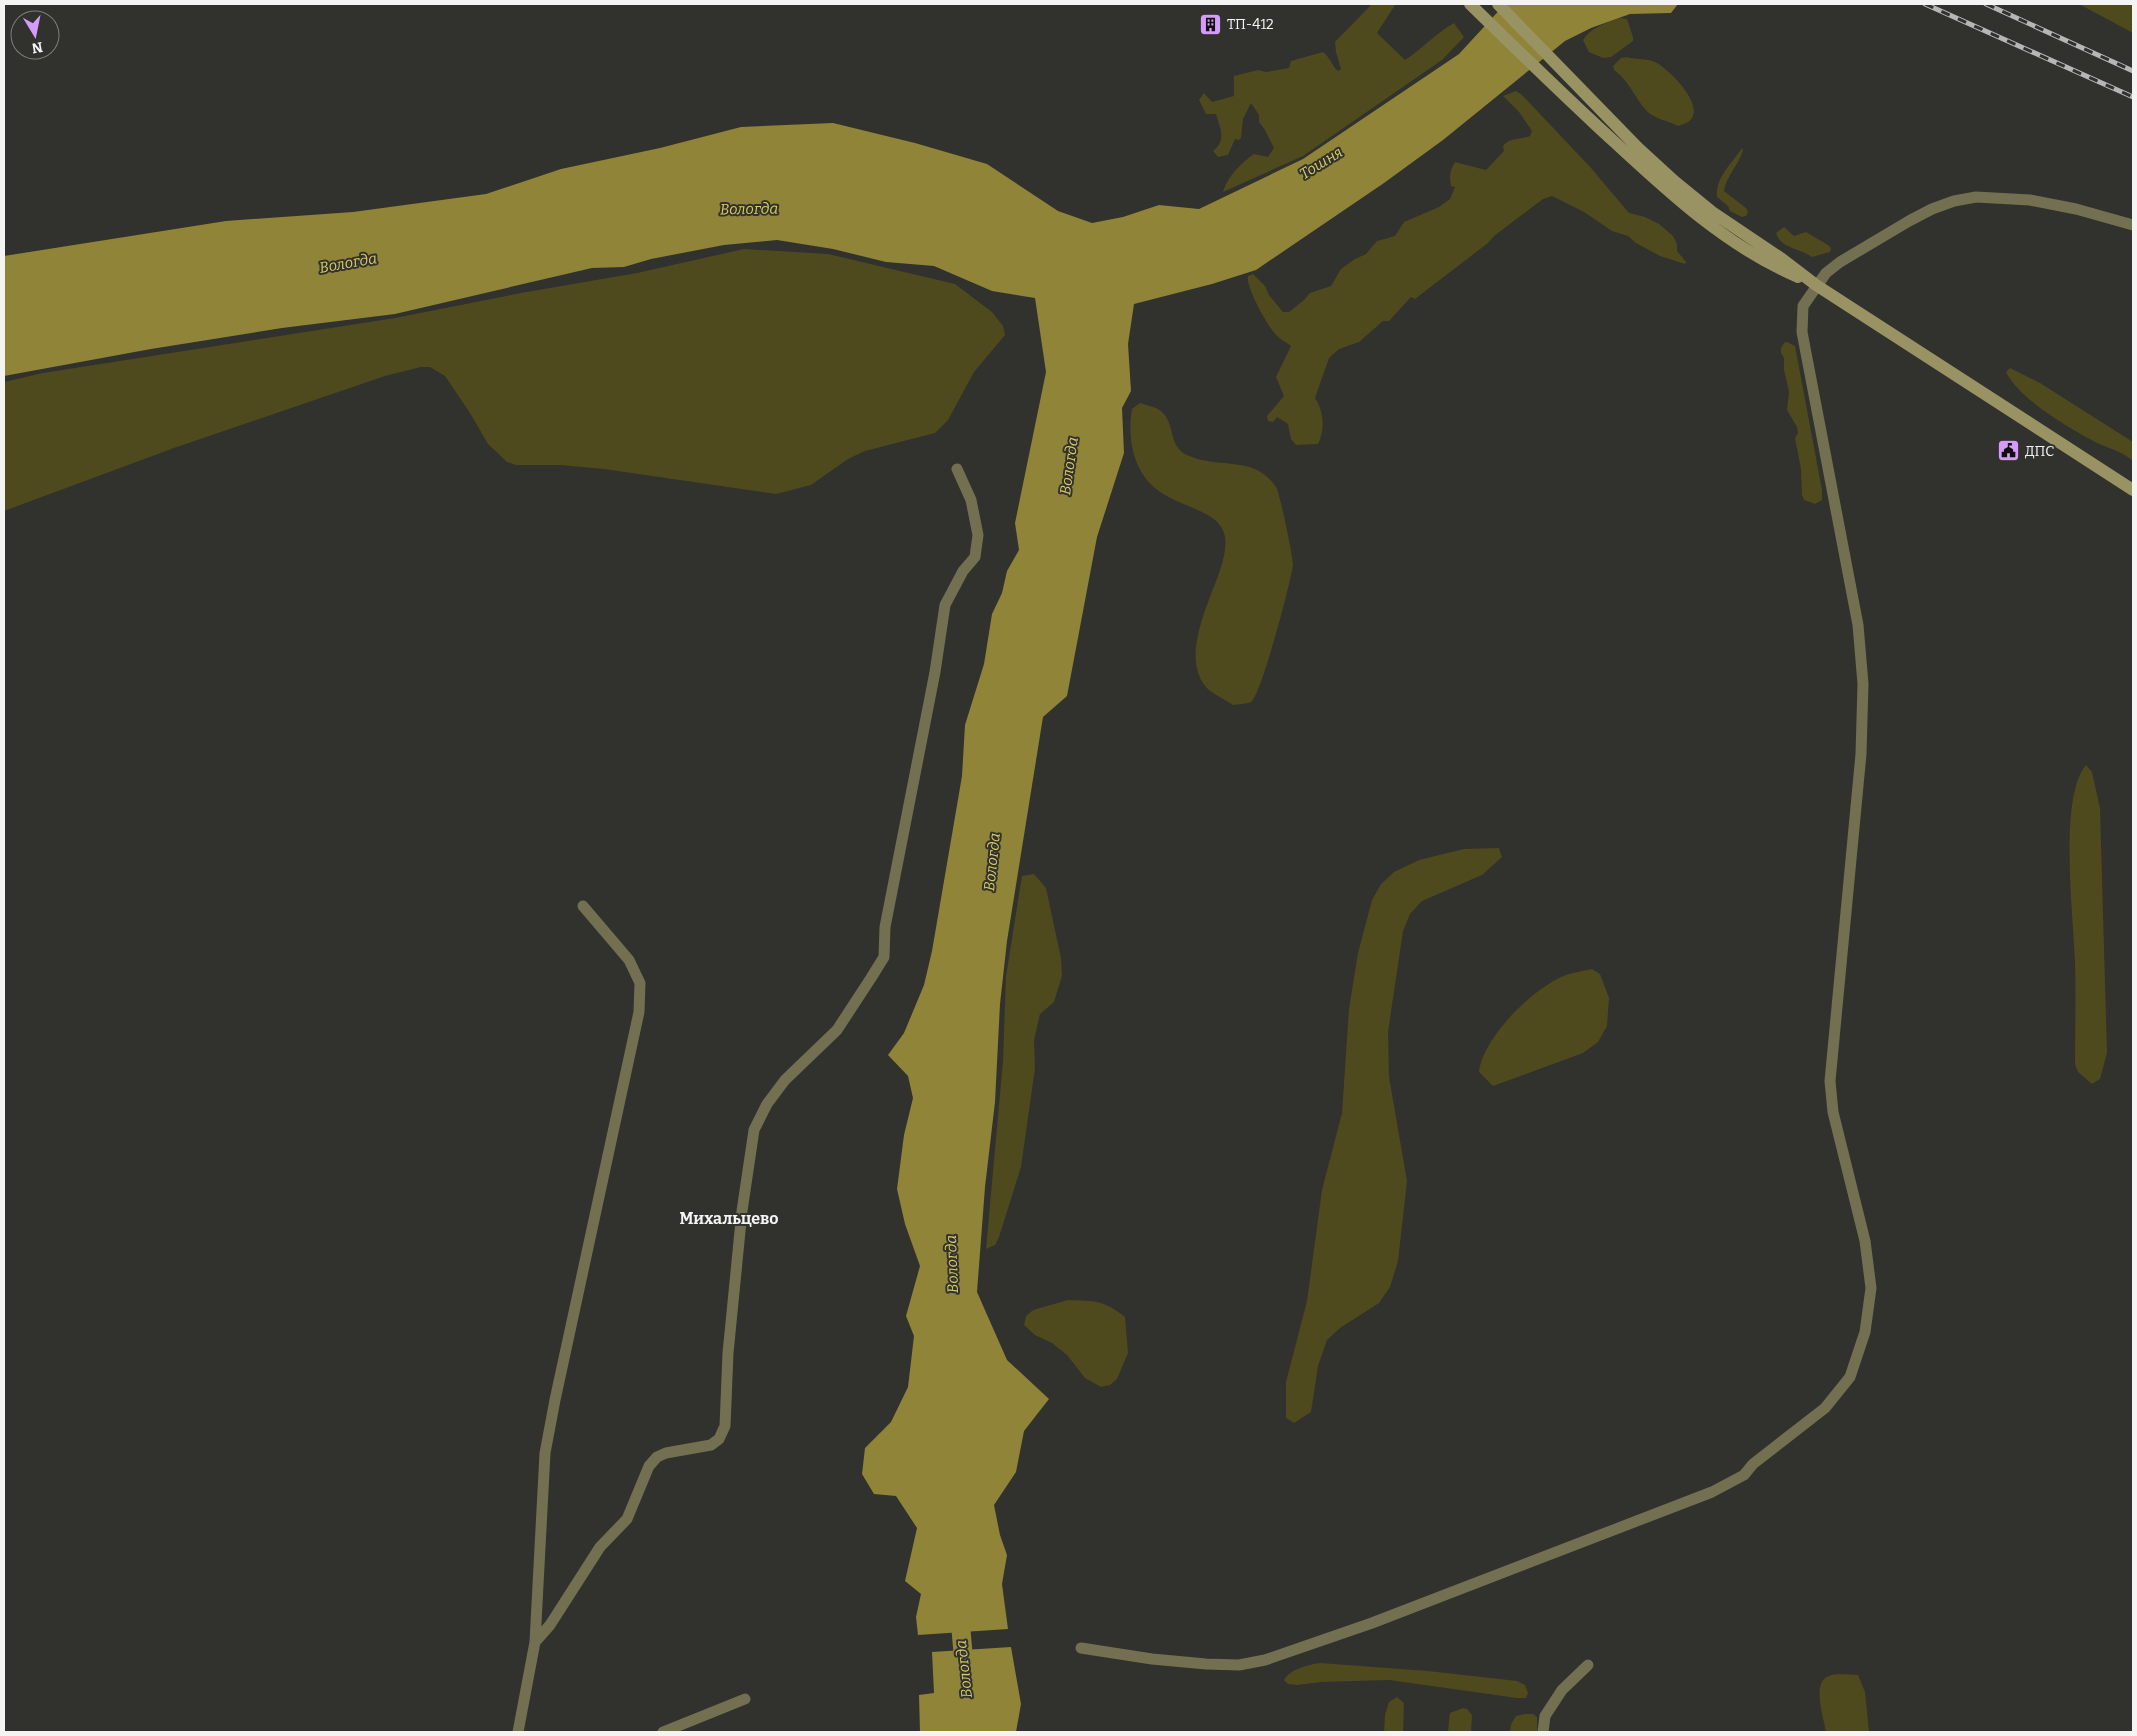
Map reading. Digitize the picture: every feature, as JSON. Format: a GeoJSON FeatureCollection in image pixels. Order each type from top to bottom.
{"type":"FeatureCollection","features":[{"type":"Feature","properties":{"kind":"main road"},"geometry":{"type":"LineString","coordinates":[[1471,4],[1559,92],[1699,217],[1768,264],[1816,285]]}},
{"type":"Feature","properties":{"kind":"main road"},"geometry":{"type":"LineString","coordinates":[[1498,4],[1574,80],[1638,148],[1712,212],[1782,259],[1816,285],[2133,490]]}},
{"type":"Feature","properties":{"kind":"street"},"geometry":{"type":"LineString","coordinates":[[1081,1648],[1152,1660],[1239,1665],[1265,1660],[1303,1647],[1712,1492],[1744,1475],[1753,1464],[1825,1408],[1850,1377],[1865,1332],[1871,1288],[1865,1241],[1833,1112],[1830,1081],[1861,754],[1863,684],[1858,625],[1802,332],[1803,306],[1826,273],[1840,262],[1932,209],[1954,201],[1976,197],[2030,200],[2076,209],[2133,225]]}},
{"type":"Feature","properties":{"kind":"street"},"geometry":{"type":"LineString","coordinates":[[535,1642],[550,1626],[600,1546],[626,1519],[653,1461],[666,1453],[711,1445],[719,1439],[725,1426],[728,1353],[740,1230],[754,1130],[767,1104],[785,1080],[837,1030],[884,957],[884,927],[935,672],[945,606],[962,571],[975,557],[978,535],[971,500],[957,469]]}},
{"type":"Feature","properties":{"kind":"street"},"geometry":{"type":"LineString","coordinates":[[518,1732],[535,1642],[545,1453],[639,1012],[640,984],[629,960],[583,906]]}},
{"type":"Feature","properties":{"kind":"street"},"geometry":{"type":"LineString","coordinates":[[1543,1732],[1545,1716],[1562,1690],[1588,1665]]}},
{"type":"Feature","properties":{"kind":"street"},"geometry":{"type":"LineString","coordinates":[[663,1732],[745,1699]]}},
{"type":"Feature","properties":{"kind":"shaded area"},"geometry":{"type":"Polygon","coordinates":[[[1372,4],[1395,5],[1377,33],[1405,60],[1454,23],[1464,37],[1442,60],[1303,156],[1223,192],[1231,176],[1244,162],[1254,154],[1268,157],[1274,148],[1259,122],[1259,115],[1251,103],[1243,119],[1241,138],[1239,140],[1235,139],[1228,155],[1218,157],[1213,151],[1220,143],[1220,129],[1216,114],[1206,114],[1199,100],[1204,93],[1212,102],[1234,96],[1234,76],[1258,70],[1266,72],[1289,68],[1291,61],[1323,52],[1338,71],[1341,69],[1335,42],[1372,4]]]}},
{"type":"Feature","properties":{"kind":"shaded area"},"geometry":{"type":"Polygon","coordinates":[[[2079,4],[2129,4],[2133,6],[2133,33],[2079,4]]]}},
{"type":"Feature","properties":{"kind":"shaded area"},"geometry":{"type":"Polygon","coordinates":[[[1619,18],[1627,19],[1633,41],[1611,57],[1603,58],[1589,52],[1583,40],[1586,36],[1599,26],[1619,18]]]}},
{"type":"Feature","properties":{"kind":"shaded area"},"geometry":{"type":"Polygon","coordinates":[[[1627,57],[1654,61],[1673,76],[1688,95],[1693,105],[1694,114],[1689,121],[1678,126],[1649,113],[1620,74],[1614,70],[1613,66],[1621,58],[1627,57]]]}},
{"type":"Feature","properties":{"kind":"shaded area"},"geometry":{"type":"Polygon","coordinates":[[[1516,91],[1522,95],[1591,168],[1629,213],[1645,217],[1659,224],[1673,236],[1677,244],[1677,251],[1686,262],[1685,264],[1660,256],[1636,243],[1628,236],[1612,231],[1584,212],[1552,196],[1543,199],[1415,299],[1411,297],[1389,321],[1383,321],[1359,342],[1339,349],[1329,358],[1315,398],[1322,415],[1320,439],[1318,444],[1296,445],[1291,439],[1288,424],[1277,417],[1273,422],[1268,421],[1267,416],[1284,396],[1276,377],[1291,346],[1273,332],[1258,307],[1250,289],[1248,276],[1253,274],[1265,286],[1269,295],[1283,312],[1289,312],[1310,293],[1331,286],[1341,269],[1366,254],[1377,241],[1395,236],[1404,222],[1439,207],[1450,199],[1455,187],[1451,186],[1450,176],[1455,162],[1486,170],[1504,151],[1503,146],[1506,143],[1530,136],[1532,131],[1519,112],[1503,96],[1516,91]]]}},
{"type":"Feature","properties":{"kind":"shaded area"},"geometry":{"type":"Polygon","coordinates":[[[1742,148],[1741,155],[1727,180],[1724,191],[1746,208],[1748,212],[1746,216],[1742,217],[1730,211],[1728,206],[1717,197],[1717,190],[1721,177],[1742,148]]]}},
{"type":"Feature","properties":{"kind":"shaded area"},"geometry":{"type":"Polygon","coordinates":[[[1784,227],[1794,236],[1806,232],[1828,245],[1831,248],[1830,252],[1812,257],[1786,245],[1778,238],[1776,233],[1784,227]]]}},
{"type":"Feature","properties":{"kind":"shaded area"},"geometry":{"type":"Polygon","coordinates":[[[744,249],[828,254],[955,284],[992,312],[1003,326],[1005,335],[974,372],[948,420],[935,433],[865,451],[848,459],[811,485],[776,494],[604,469],[560,465],[516,465],[507,462],[488,444],[445,376],[430,367],[421,367],[385,376],[174,448],[4,511],[4,382],[43,373],[395,318],[521,293],[637,273],[744,249]]]}},
{"type":"Feature","properties":{"kind":"shaded area"},"geometry":{"type":"Polygon","coordinates":[[[1787,342],[1795,346],[1822,490],[1822,500],[1815,504],[1804,500],[1802,495],[1801,469],[1795,438],[1798,433],[1797,427],[1787,410],[1789,392],[1781,348],[1787,342]]]}},
{"type":"Feature","properties":{"kind":"shaded area"},"geometry":{"type":"Polygon","coordinates":[[[2010,368],[2040,383],[2133,442],[2133,461],[2121,453],[2099,444],[2047,413],[2022,393],[2013,383],[2006,372],[2010,368]]]}},
{"type":"Feature","properties":{"kind":"shaded area"},"geometry":{"type":"Polygon","coordinates":[[[1140,403],[1156,408],[1164,414],[1170,425],[1177,447],[1187,455],[1211,462],[1247,466],[1257,470],[1267,477],[1278,492],[1293,565],[1262,680],[1256,695],[1249,703],[1233,705],[1210,691],[1201,679],[1196,665],[1198,634],[1222,564],[1225,537],[1220,525],[1214,519],[1159,491],[1143,475],[1134,454],[1130,432],[1132,409],[1140,403]]]}},
{"type":"Feature","properties":{"kind":"shaded area"},"geometry":{"type":"Polygon","coordinates":[[[2086,765],[2092,772],[2100,808],[2107,1053],[2100,1079],[2092,1084],[2078,1072],[2075,1064],[2075,964],[2070,860],[2072,804],[2077,781],[2086,765]]]}},
{"type":"Feature","properties":{"kind":"shaded area"},"geometry":{"type":"Polygon","coordinates":[[[1499,848],[1502,857],[1482,875],[1422,901],[1410,914],[1403,931],[1388,1032],[1389,1077],[1407,1181],[1398,1261],[1390,1287],[1379,1303],[1340,1328],[1327,1340],[1318,1366],[1311,1412],[1294,1423],[1286,1418],[1286,1382],[1307,1301],[1322,1190],[1342,1113],[1349,1009],[1358,953],[1372,900],[1381,884],[1394,872],[1419,860],[1464,849],[1499,848]]]}},
{"type":"Feature","properties":{"kind":"shaded area"},"geometry":{"type":"Polygon","coordinates":[[[1034,874],[1046,888],[1061,958],[1062,976],[1054,1002],[1040,1014],[1034,1040],[1035,1068],[1021,1167],[999,1237],[995,1245],[986,1249],[1003,1061],[1006,976],[1022,876],[1034,874]]]}},
{"type":"Feature","properties":{"kind":"shaded area"},"geometry":{"type":"Polygon","coordinates":[[[1592,969],[1600,974],[1609,998],[1607,1026],[1598,1042],[1583,1053],[1493,1086],[1479,1072],[1483,1058],[1500,1029],[1539,990],[1569,974],[1592,969]]]}},
{"type":"Feature","properties":{"kind":"shaded area"},"geometry":{"type":"Polygon","coordinates":[[[1068,1300],[1105,1304],[1125,1317],[1128,1353],[1117,1379],[1110,1385],[1101,1387],[1085,1378],[1067,1355],[1052,1343],[1035,1335],[1024,1325],[1026,1316],[1033,1310],[1068,1300]]]}},
{"type":"Feature","properties":{"kind":"shaded area"},"geometry":{"type":"Polygon","coordinates":[[[1320,1663],[1428,1671],[1517,1681],[1525,1685],[1528,1693],[1526,1698],[1517,1698],[1389,1680],[1321,1682],[1297,1685],[1288,1684],[1284,1680],[1295,1670],[1320,1663]]]}},
{"type":"Feature","properties":{"kind":"shaded area"},"geometry":{"type":"Polygon","coordinates":[[[1836,1675],[1858,1675],[1865,1692],[1869,1732],[1826,1732],[1820,1701],[1821,1685],[1824,1679],[1836,1675]]]}},
{"type":"Feature","properties":{"kind":"shaded area"},"geometry":{"type":"Polygon","coordinates":[[[1397,1697],[1404,1703],[1403,1732],[1384,1732],[1385,1715],[1389,1702],[1397,1697]]]}},
{"type":"Feature","properties":{"kind":"shaded area"},"geometry":{"type":"Polygon","coordinates":[[[1463,1708],[1467,1709],[1472,1715],[1471,1732],[1448,1732],[1450,1713],[1463,1708]]]}},
{"type":"Feature","properties":{"kind":"shaded area"},"geometry":{"type":"Polygon","coordinates":[[[1533,1714],[1537,1717],[1537,1732],[1510,1732],[1511,1724],[1516,1716],[1533,1714]]]}},
{"type":"Feature","properties":{"kind":"water","name":"Тошня"},"geometry":{"type":"Polygon","coordinates":[[[1505,4],[1678,4],[1671,13],[1630,14],[1591,28],[1565,41],[1443,140],[1384,183],[1256,270],[1212,284],[1134,304],[1128,344],[1131,391],[1122,408],[1124,453],[1097,537],[1067,696],[1043,717],[1007,941],[1000,1004],[995,1102],[985,1187],[977,1292],[1007,1360],[1049,1399],[1024,1431],[1016,1472],[994,1505],[1000,1535],[1007,1555],[1002,1584],[1008,1629],[918,1635],[916,1617],[921,1594],[905,1581],[917,1528],[896,1496],[874,1494],[862,1474],[865,1448],[891,1422],[908,1387],[914,1336],[906,1316],[920,1266],[905,1224],[897,1189],[904,1135],[913,1098],[908,1076],[888,1055],[904,1033],[924,985],[932,951],[962,776],[965,725],[984,664],[992,614],[1002,593],[1007,571],[1019,550],[1015,523],[1046,372],[1035,298],[992,291],[934,266],[886,262],[833,249],[777,240],[724,245],[651,259],[624,267],[592,268],[395,314],[282,328],[151,349],[4,376],[4,256],[226,221],[353,212],[486,194],[561,169],[660,148],[741,127],[833,123],[915,143],[987,164],[1058,211],[1092,223],[1123,217],[1159,205],[1199,209],[1303,159],[1459,54],[1505,4]]]}},
{"type":"Feature","properties":{"kind":"water"},"geometry":{"type":"Polygon","coordinates":[[[1011,1647],[1021,1704],[1016,1732],[920,1732],[919,1695],[934,1693],[932,1652],[1011,1647]]]}},
{"type":"Feature","properties":{"kind":"waterway","name":"Вологда"},"geometry":{"type":"LineString","coordinates":[[959,1607],[965,1676]]}},
{"type":"Feature","properties":{"kind":"railway"},"geometry":{"type":"LineString","coordinates":[[1925,4],[2133,97]]}},
{"type":"Feature","properties":{"kind":"railway"},"geometry":{"type":"LineString","coordinates":[[1986,4],[2133,71]]}},
{"type":"Feature","properties":{"kind":"place","name":"ТП-412"},"geometry":{"type":"Point","coordinates":[1211,24]}},
{"type":"Feature","properties":{"kind":"place","name":"ДПС"},"geometry":{"type":"Point","coordinates":[2009,451]}},
{"type":"Feature","properties":{"kind":"district","name":"Михальцево"},"geometry":{"type":"Point","coordinates":[729,1218]}}]}
